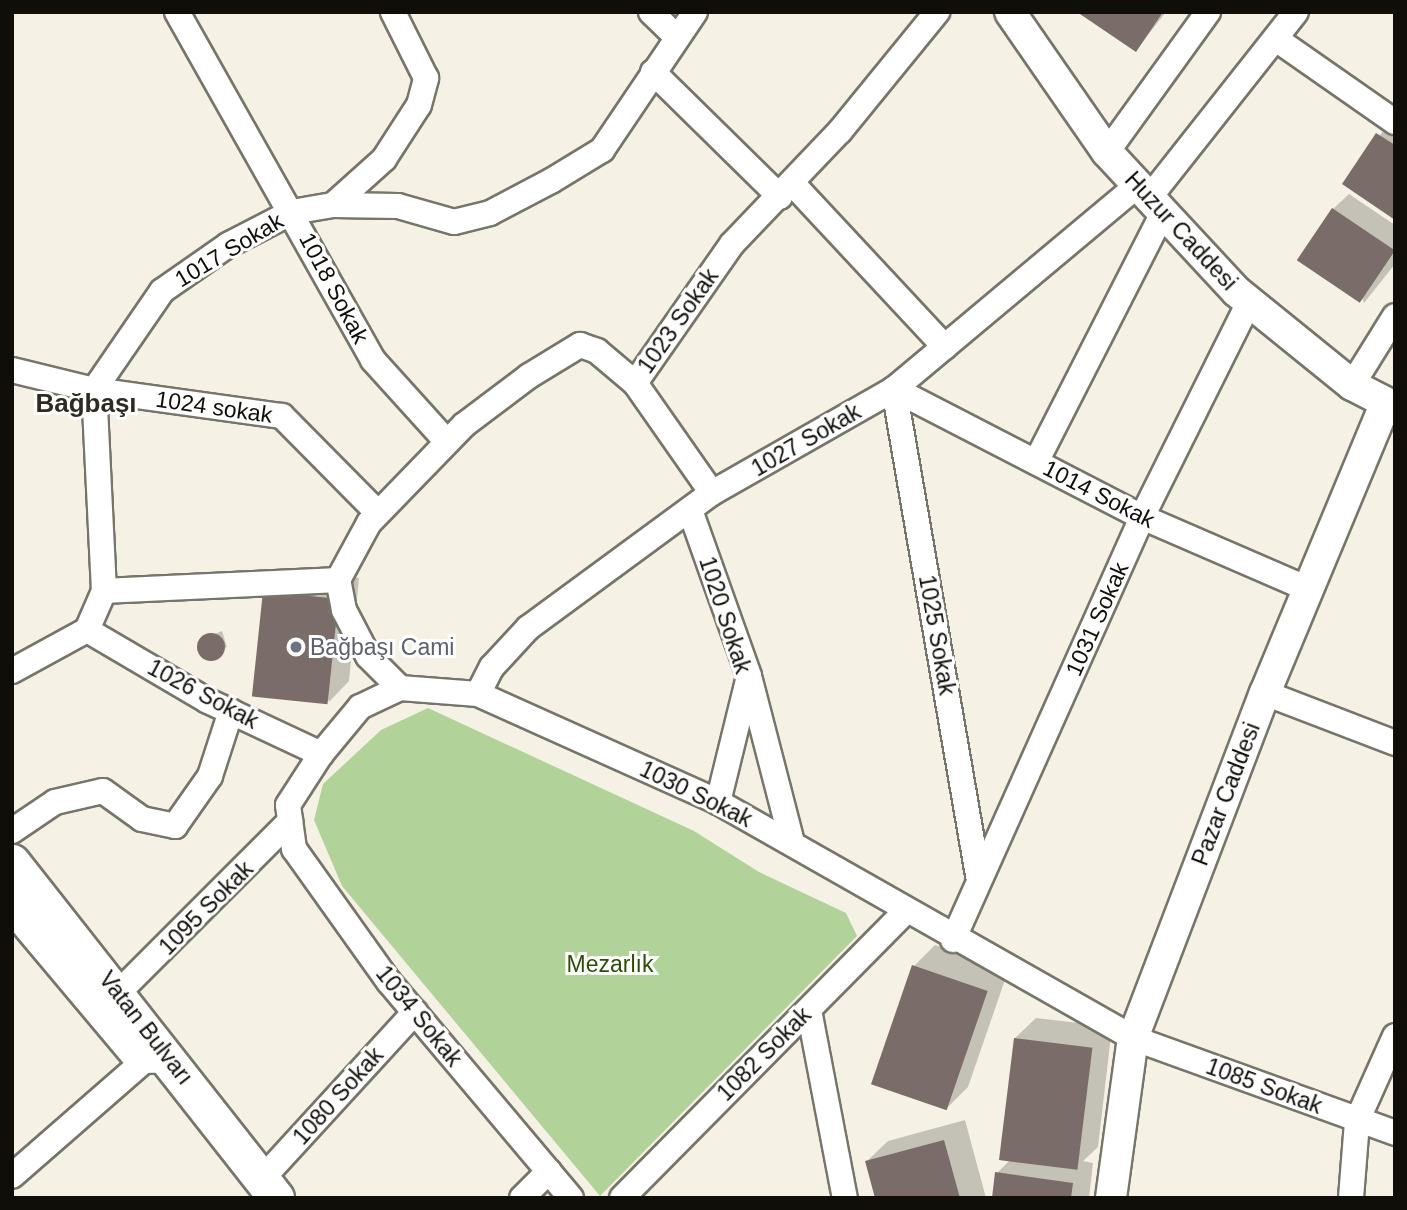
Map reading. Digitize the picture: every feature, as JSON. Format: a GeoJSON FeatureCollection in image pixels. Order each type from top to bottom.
{"type":"FeatureCollection","features":[{"type":"Feature","properties":{"kind":"main road","name":"Vatan Bulvarı"},"geometry":{"type":"LineString","coordinates":[[12,862],[119,992],[159,1060]]}},
{"type":"Feature","properties":{"kind":"main road","name":"Vatan Bulvarı"},"geometry":{"type":"LineString","coordinates":[[12,903],[159,1060],[264,1192]]}},
{"type":"Feature","properties":{"kind":"street","name":"1018 Sokak"},"geometry":{"type":"LineString","coordinates":[[177,12],[373,360],[447,442]]}},
{"type":"Feature","properties":{"kind":"street"},"geometry":{"type":"LineString","coordinates":[[333,205],[384,159],[419,105],[426,78],[393,12]]}},
{"type":"Feature","properties":{"kind":"street"},"geometry":{"type":"LineString","coordinates":[[651,12],[677,37]]}},
{"type":"Feature","properties":{"kind":"street","name":"1017 Sokak"},"geometry":{"type":"LineString","coordinates":[[94,390],[162,291],[228,245],[292,212],[333,205],[398,206],[454,222],[491,213],[602,150],[695,12]]}},
{"type":"Feature","properties":{"kind":"street","name":"1023 Sokak"},"geometry":{"type":"LineString","coordinates":[[338,580],[378,513],[447,442],[580,345],[635,383],[732,244],[786,190],[937,12]]}},
{"type":"Feature","properties":{"kind":"street","name":"Huzur Caddesi"},"geometry":{"type":"LineString","coordinates":[[1010,12],[1107,152],[1249,302],[1352,385],[1390,405]]}},
{"type":"Feature","properties":{"kind":"street"},"geometry":{"type":"LineString","coordinates":[[1107,152],[1208,12]]}},
{"type":"Feature","properties":{"kind":"street"},"geometry":{"type":"LineString","coordinates":[[1036,462],[1150,199],[1296,12]]}},
{"type":"Feature","properties":{"kind":"street"},"geometry":{"type":"LineString","coordinates":[[1276,39],[1395,122]]}},
{"type":"Feature","properties":{"kind":"street"},"geometry":{"type":"LineString","coordinates":[[653,72],[786,190],[945,347]]}},
{"type":"Feature","properties":{"kind":"street","name":"1027 Sokak"},"geometry":{"type":"LineString","coordinates":[[478,694],[492,667],[528,628],[712,493],[894,389],[945,347],[1150,199]]}},
{"type":"Feature","properties":{"kind":"street","name":"1031 Sokak"},"geometry":{"type":"LineString","coordinates":[[953,940],[1142,517],[1249,302]]}},
{"type":"Feature","properties":{"kind":"street"},"geometry":{"type":"LineString","coordinates":[[1352,385],[1395,316]]}},
{"type":"Feature","properties":{"kind":"street","name":"1024 sokak"},"geometry":{"type":"LineString","coordinates":[[12,370],[94,390],[282,416],[378,513]]}},
{"type":"Feature","properties":{"kind":"street"},"geometry":{"type":"LineString","coordinates":[[635,383],[712,493]]}},
{"type":"Feature","properties":{"kind":"street","name":"1014 Sokak"},"geometry":{"type":"LineString","coordinates":[[894,389],[1142,517],[1308,589]]}},
{"type":"Feature","properties":{"kind":"street","name":"1025 Sokak"},"geometry":{"type":"LineString","coordinates":[[894,389],[979,880]]}},
{"type":"Feature","properties":{"kind":"street"},"geometry":{"type":"LineString","coordinates":[[12,671],[87,630],[104,591],[94,390]]}},
{"type":"Feature","properties":{"kind":"street","name":"Pazar Caddesi"},"geometry":{"type":"LineString","coordinates":[[1111,1198],[1133,1038],[1265,693],[1390,405]]}},
{"type":"Feature","properties":{"kind":"street","name":"1020 Sokak"},"geometry":{"type":"LineString","coordinates":[[690,510],[749,677],[718,802]]}},
{"type":"Feature","properties":{"kind":"street"},"geometry":{"type":"LineString","coordinates":[[104,591],[338,580],[344,610],[369,656],[400,688]]}},
{"type":"Feature","properties":{"kind":"street","name":"1026 Sokak"},"geometry":{"type":"LineString","coordinates":[[87,630],[231,712],[321,754]]}},
{"type":"Feature","properties":{"kind":"street"},"geometry":{"type":"LineString","coordinates":[[749,677],[792,842]]}},
{"type":"Feature","properties":{"kind":"street","name":"1030 Sokak"},"geometry":{"type":"LineString","coordinates":[[290,821],[288,805],[321,754],[360,706],[400,688],[478,694],[718,802],[792,842],[953,940],[1133,1038]]}},
{"type":"Feature","properties":{"kind":"street"},"geometry":{"type":"LineString","coordinates":[[1265,693],[1395,743]]}},
{"type":"Feature","properties":{"kind":"street"},"geometry":{"type":"LineString","coordinates":[[12,831],[55,802],[103,790],[142,819],[175,826],[210,776],[231,712]]}},
{"type":"Feature","properties":{"kind":"street","name":"1095 Sokak"},"geometry":{"type":"LineString","coordinates":[[119,992],[290,821]]}},
{"type":"Feature","properties":{"kind":"street","name":"1034 Sokak"},"geometry":{"type":"LineString","coordinates":[[290,821],[293,849],[415,1012],[571,1198]]}},
{"type":"Feature","properties":{"kind":"street","name":"1082 Sokak"},"geometry":{"type":"LineString","coordinates":[[622,1198],[906,911]]}},
{"type":"Feature","properties":{"kind":"street"},"geometry":{"type":"LineString","coordinates":[[809,1010],[845,1198]]}},
{"type":"Feature","properties":{"kind":"street","name":"1080 Sokak"},"geometry":{"type":"LineString","coordinates":[[264,1192],[415,1012]]}},
{"type":"Feature","properties":{"kind":"street"},"geometry":{"type":"LineString","coordinates":[[1351,1198],[1357,1121],[1395,1036]]}},
{"type":"Feature","properties":{"kind":"street","name":"1085 Sokak"},"geometry":{"type":"LineString","coordinates":[[1133,1038],[1395,1133]]}},
{"type":"Feature","properties":{"kind":"street"},"geometry":{"type":"LineString","coordinates":[[12,1176],[159,1060]]}},
{"type":"Feature","properties":{"kind":"street"},"geometry":{"type":"LineString","coordinates":[[522,1198],[549,1171]]}},
{"type":"Feature","properties":{"kind":"street"},"geometry":{"type":"LineString","coordinates":[[12,1193],[15,1198]]}},
{"type":"Feature","properties":{"kind":"green space","name":"Mezarlık"},"geometry":{"type":"Polygon","coordinates":[[[428,708],[694,831],[759,872],[846,913],[857,936],[600,1196],[342,886],[314,820],[323,784],[381,730],[428,708]]]}},
{"type":"Feature","properties":{"kind":"building"},"geometry":{"type":"Polygon","coordinates":[[[1077,12],[1163,12],[1136,52],[1077,12]]]}},
{"type":"Feature","properties":{"kind":"building"},"geometry":{"type":"Polygon","coordinates":[[[1376,133],[1395,145],[1395,220],[1342,184],[1376,133]]]}},
{"type":"Feature","properties":{"kind":"building"},"geometry":{"type":"Polygon","coordinates":[[[1332,208],[1395,250],[1360,303],[1297,260],[1332,208]]]}},
{"type":"Feature","properties":{"kind":"building","name":"Bağbaşı Cami"},"geometry":{"type":"Polygon","coordinates":[[[263,591],[339,599],[328,704],[252,696],[263,591]]]}},
{"type":"Feature","properties":{"kind":"building"},"geometry":{"type":"Polygon","coordinates":[[[211,633],[221,637],[225,647],[221,657],[211,661],[201,657],[197,647],[201,637],[211,633]]]}},
{"type":"Feature","properties":{"kind":"building"},"geometry":{"type":"Polygon","coordinates":[[[912,965],[988,991],[947,1110],[871,1084],[912,965]]]}},
{"type":"Feature","properties":{"kind":"building"},"geometry":{"type":"Polygon","coordinates":[[[1014,1038],[1092,1048],[1077,1170],[999,1160],[1014,1038]]]}},
{"type":"Feature","properties":{"kind":"building"},"geometry":{"type":"Polygon","coordinates":[[[944,1140],[960,1198],[875,1198],[865,1161],[944,1140]]]}},
{"type":"Feature","properties":{"kind":"building"},"geometry":{"type":"Polygon","coordinates":[[[995,1172],[1073,1183],[1071,1198],[992,1198],[995,1172]]]}},
{"type":"Feature","properties":{"kind":"place","name":"Bağbaşı Cami"},"geometry":{"type":"Point","coordinates":[296,647]}},
{"type":"Feature","properties":{"kind":"district","name":"Bağbaşı"},"geometry":{"type":"Point","coordinates":[86,404]}}]}
